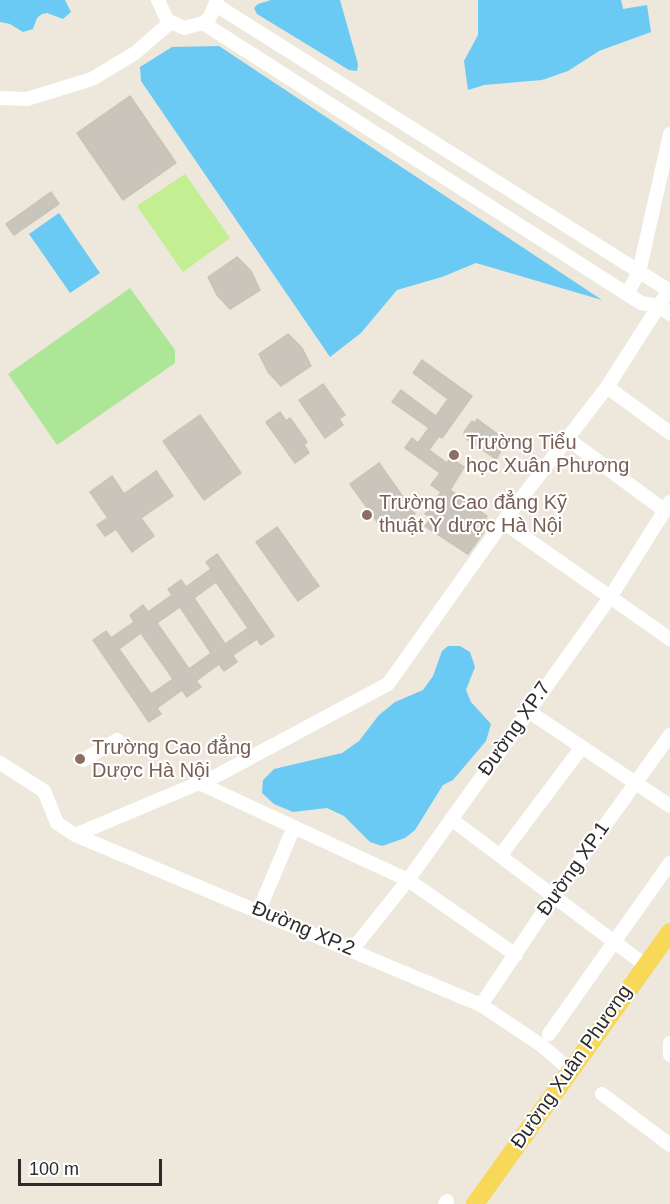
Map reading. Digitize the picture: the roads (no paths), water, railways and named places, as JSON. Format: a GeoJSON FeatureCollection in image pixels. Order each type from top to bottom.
{"type":"FeatureCollection","features":[{"type":"Feature","properties":{"kind":"main road","name":"Đường Xuân Phương"},"geometry":{"type":"LineString","coordinates":[[475,1204],[670,932]]}},
{"type":"Feature","properties":{"kind":"street"},"geometry":{"type":"LineString","coordinates":[[75,835],[199,783],[388,684],[503,522],[569,440],[665,310],[669,290],[216,2],[210,17],[203,23],[184,28],[171,22],[161,12],[158,0]]}},
{"type":"Feature","properties":{"kind":"street"},"geometry":{"type":"LineString","coordinates":[[0,98],[27,99],[92,79],[135,53],[171,22]]}},
{"type":"Feature","properties":{"kind":"street"},"geometry":{"type":"LineString","coordinates":[[203,23],[627,294],[642,303],[665,310]]}},
{"type":"Feature","properties":{"kind":"street"},"geometry":{"type":"LineString","coordinates":[[627,294],[639,272],[670,134]]}},
{"type":"Feature","properties":{"kind":"street"},"geometry":{"type":"LineString","coordinates":[[607,387],[670,433]]}},
{"type":"Feature","properties":{"kind":"street"},"geometry":{"type":"LineString","coordinates":[[569,440],[667,506]]}},
{"type":"Feature","properties":{"kind":"street","name":"Đường XP.7"},"geometry":{"type":"LineString","coordinates":[[352,950],[408,880],[610,596],[667,506]]}},
{"type":"Feature","properties":{"kind":"street"},"geometry":{"type":"LineString","coordinates":[[503,522],[669,635]]}},
{"type":"Feature","properties":{"kind":"street"},"geometry":{"type":"LineString","coordinates":[[528,711],[670,806]]}},
{"type":"Feature","properties":{"kind":"street","name":"Đường XP.1"},"geometry":{"type":"LineString","coordinates":[[481,1005],[554,896],[670,735]]}},
{"type":"Feature","properties":{"kind":"street"},"geometry":{"type":"LineString","coordinates":[[83,760],[117,740]]}},
{"type":"Feature","properties":{"kind":"street"},"geometry":{"type":"LineString","coordinates":[[500,856],[582,747]]}},
{"type":"Feature","properties":{"kind":"street","name":"Đường XP.2"},"geometry":{"type":"LineString","coordinates":[[0,763],[44,790],[57,823],[75,835],[259,910],[481,1005],[541,1045],[570,1070]]}},
{"type":"Feature","properties":{"kind":"street"},"geometry":{"type":"LineString","coordinates":[[199,783],[408,880],[516,955]]}},
{"type":"Feature","properties":{"kind":"street"},"geometry":{"type":"LineString","coordinates":[[451,819],[645,965]]}},
{"type":"Feature","properties":{"kind":"street"},"geometry":{"type":"LineString","coordinates":[[259,910],[294,827]]}},
{"type":"Feature","properties":{"kind":"street"},"geometry":{"type":"LineString","coordinates":[[549,1034],[670,863]]}},
{"type":"Feature","properties":{"kind":"street"},"geometry":{"type":"LineString","coordinates":[[670,1043],[670,1055]]}},
{"type":"Feature","properties":{"kind":"street"},"geometry":{"type":"LineString","coordinates":[[602,1094],[670,1145]]}},
{"type":"Feature","properties":{"kind":"water"},"geometry":{"type":"Polygon","coordinates":[[[0,0],[65,0],[71,12],[63,19],[47,13],[42,14],[37,18],[33,29],[23,32],[10,24],[0,22],[0,0]]]}},
{"type":"Feature","properties":{"kind":"water"},"geometry":{"type":"Polygon","coordinates":[[[271,0],[340,0],[358,64],[357,71],[349,70],[257,14],[254,8],[258,4],[271,0]]]}},
{"type":"Feature","properties":{"kind":"water"},"geometry":{"type":"Polygon","coordinates":[[[478,0],[621,0],[623,9],[647,5],[651,32],[599,51],[568,71],[542,80],[484,85],[468,90],[464,61],[478,35],[478,0]]]}},
{"type":"Feature","properties":{"kind":"water"},"geometry":{"type":"Polygon","coordinates":[[[219,46],[602,300],[476,263],[442,277],[397,290],[361,333],[330,357],[141,81],[140,67],[172,47],[219,46]]]}},
{"type":"Feature","properties":{"kind":"water"},"geometry":{"type":"Polygon","coordinates":[[[59,213],[100,273],[70,293],[29,234],[59,213]]]}},
{"type":"Feature","properties":{"kind":"water"},"geometry":{"type":"Polygon","coordinates":[[[448,646],[460,646],[470,652],[475,667],[466,690],[471,702],[491,724],[486,741],[453,780],[443,785],[415,830],[405,838],[382,846],[370,842],[344,816],[327,808],[293,812],[274,804],[262,793],[263,780],[274,769],[342,753],[359,741],[379,715],[395,702],[423,690],[433,676],[442,651],[448,646]]]}},
{"type":"Feature","properties":{"kind":"place","name":"Trường Tiểu học Xuân Phương"},"geometry":{"type":"Point","coordinates":[454,455]}},
{"type":"Feature","properties":{"kind":"place","name":"Trường Cao đẳng Kỹ thuật Y dược Hà Nội"},"geometry":{"type":"Point","coordinates":[367,515]}},
{"type":"Feature","properties":{"kind":"place","name":"Trường Cao đẳng Dược Hà Nội"},"geometry":{"type":"Point","coordinates":[80,759]}}]}
